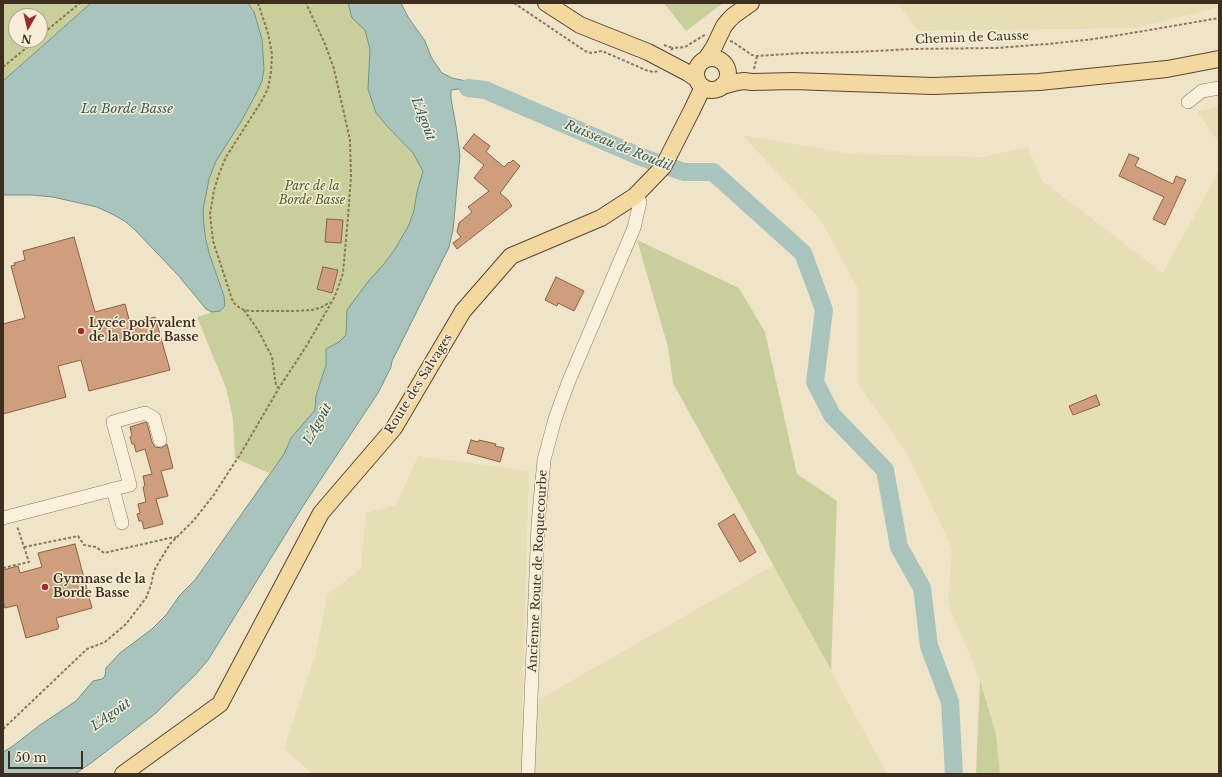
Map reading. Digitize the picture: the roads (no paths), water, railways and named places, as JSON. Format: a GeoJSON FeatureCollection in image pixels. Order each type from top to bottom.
{"type":"FeatureCollection","features":[{"type":"Feature","properties":{"kind":"main road"},"geometry":{"type":"LineString","coordinates":[[546,3],[580,25],[648,52],[688,73],[700,83],[712,90],[737,82],[793,81],[933,86],[1039,82],[1167,69],[1219,59]]}},
{"type":"Feature","properties":{"kind":"main road"},"geometry":{"type":"LineString","coordinates":[[700,83],[696,69],[714,47],[724,26],[733,16],[747,6]]}},
{"type":"Feature","properties":{"kind":"main road"},"geometry":{"type":"LineString","coordinates":[[722,86],[727,79],[728,71],[726,65],[726,40],[747,6]]}},
{"type":"Feature","properties":{"kind":"main road"},"geometry":{"type":"LineString","coordinates":[[648,52],[693,60],[717,58],[726,65],[744,72],[793,81]]}},
{"type":"Feature","properties":{"kind":"main road","name":"Route des Salvages"},"geometry":{"type":"LineString","coordinates":[[123,774],[220,704],[321,513],[394,428],[463,311],[511,256],[601,218],[635,196],[663,165],[692,110],[700,83]]}},
{"type":"Feature","properties":{"kind":"street"},"geometry":{"type":"LineString","coordinates":[[1188,102],[1202,91],[1219,88]]}},
{"type":"Feature","properties":{"kind":"street","name":"Ancienne Route de Roquecourbe"},"geometry":{"type":"LineString","coordinates":[[528,774],[538,532],[544,460],[555,419],[568,383],[634,228],[640,202],[635,196]]}},
{"type":"Feature","properties":{"kind":"street"},"geometry":{"type":"LineString","coordinates":[[8,517],[130,485],[113,422],[145,414],[154,418],[160,440]]}},
{"type":"Feature","properties":{"kind":"street"},"geometry":{"type":"LineString","coordinates":[[113,490],[122,523]]}},
{"type":"Feature","properties":{"kind":"water","name":"La Borde Basse"},"geometry":{"type":"Polygon","coordinates":[[[91,3],[248,3],[254,12],[262,39],[264,69],[262,81],[242,120],[216,161],[209,179],[203,210],[206,240],[224,296],[225,306],[220,311],[212,312],[206,309],[178,275],[135,230],[126,222],[114,215],[97,207],[53,197],[3,195],[3,81],[40,48],[48,48],[48,41],[91,3]]]}},
{"type":"Feature","properties":{"kind":"water","name":"L'Agoût"},"geometry":{"type":"Polygon","coordinates":[[[348,3],[401,3],[408,17],[425,41],[431,57],[442,73],[452,78],[485,85],[495,93],[458,89],[451,90],[451,99],[460,155],[453,230],[449,247],[392,361],[391,367],[378,393],[303,506],[208,660],[196,674],[156,713],[75,774],[3,774],[3,752],[76,701],[93,681],[102,679],[105,676],[106,668],[120,653],[152,629],[166,615],[180,595],[195,580],[284,454],[291,438],[315,410],[316,396],[326,365],[326,349],[339,342],[346,335],[347,310],[395,249],[409,225],[423,171],[413,153],[376,113],[368,89],[370,49],[365,30],[352,18],[348,3]]]}},
{"type":"Feature","properties":{"kind":"waterway","name":"Ruisseau de Roudil"},"geometry":{"type":"LineString","coordinates":[[468,88],[485,90],[641,157],[684,172],[713,172],[803,253],[824,310],[815,382],[832,415],[885,470],[899,547],[922,588],[929,646],[950,702],[954,774]]}},
{"type":"Feature","properties":{"kind":"place","name":"Lycée polyvalent de la Borde Basse"},"geometry":{"type":"Point","coordinates":[81,331]}},
{"type":"Feature","properties":{"kind":"place","name":"Gymnase de la Borde Basse"},"geometry":{"type":"Point","coordinates":[45,587]}},
{"type":"Feature","properties":{"kind":"park label","name":"Parc de la Borde Basse"},"geometry":{"type":"Point","coordinates":[312,194]}}]}
